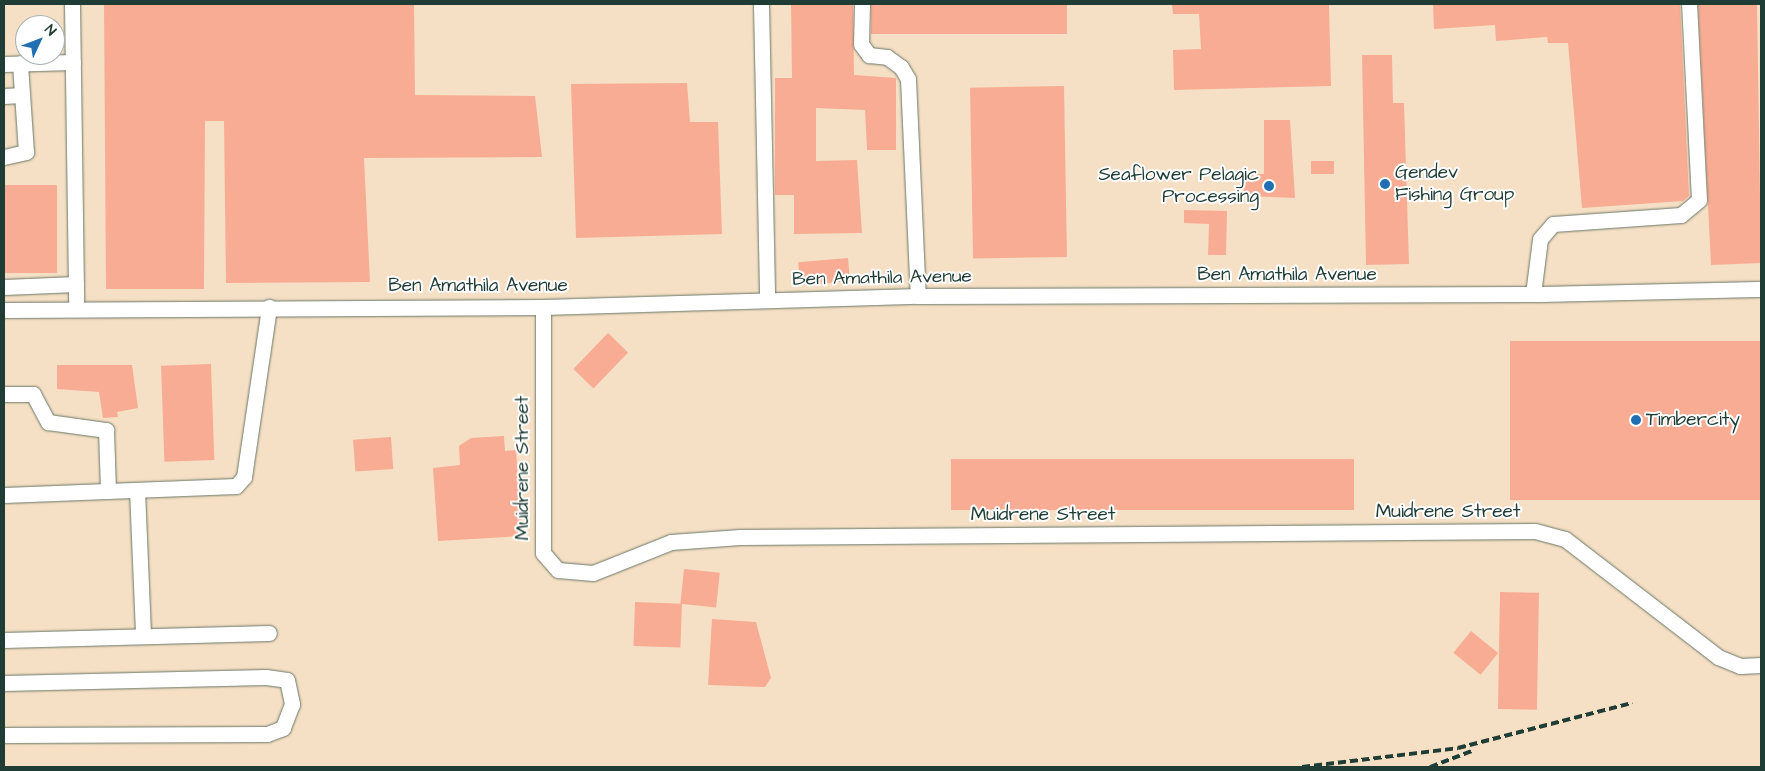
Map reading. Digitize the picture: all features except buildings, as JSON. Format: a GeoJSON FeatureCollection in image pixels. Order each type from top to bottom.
{"type":"FeatureCollection","features":[{"type":"Feature","properties":{"kind":"street"},"geometry":{"type":"LineString","coordinates":[[72,4],[76,308]]}},
{"type":"Feature","properties":{"kind":"street"},"geometry":{"type":"LineString","coordinates":[[762,4],[767,300]]}},
{"type":"Feature","properties":{"kind":"street"},"geometry":{"type":"LineString","coordinates":[[862,4],[861,44],[869,55],[887,57],[900,66],[908,79],[918,296]]}},
{"type":"Feature","properties":{"kind":"street"},"geometry":{"type":"LineString","coordinates":[[1533,294],[1540,239],[1553,224],[1681,215],[1699,200],[1688,4]]}},
{"type":"Feature","properties":{"kind":"street"},"geometry":{"type":"LineString","coordinates":[[65,62],[73,62]]}},
{"type":"Feature","properties":{"kind":"street"},"geometry":{"type":"LineString","coordinates":[[4,157],[26,152],[20,65]]}},
{"type":"Feature","properties":{"kind":"street"},"geometry":{"type":"LineString","coordinates":[[4,96],[22,95]]}},
{"type":"Feature","properties":{"kind":"street"},"geometry":{"type":"LineString","coordinates":[[4,287],[76,284]]}},
{"type":"Feature","properties":{"kind":"street","name":"Ben Amathila Avenue"},"geometry":{"type":"LineString","coordinates":[[4,310],[76,308],[543,307],[918,296],[1533,294],[1761,289]]}},
{"type":"Feature","properties":{"kind":"street"},"geometry":{"type":"LineString","coordinates":[[4,495],[236,486],[241,482],[269,307]]}},
{"type":"Feature","properties":{"kind":"street","name":"Muidrene Street"},"geometry":{"type":"LineString","coordinates":[[543,307],[543,553],[558,570],[593,573],[671,542],[740,537],[1535,531],[1565,538],[1718,656],[1740,666],[1761,665]]}},
{"type":"Feature","properties":{"kind":"street"},"geometry":{"type":"LineString","coordinates":[[4,394],[33,394],[48,422],[106,430],[108,491]]}},
{"type":"Feature","properties":{"kind":"street"},"geometry":{"type":"LineString","coordinates":[[137,490],[143,636]]}},
{"type":"Feature","properties":{"kind":"street"},"geometry":{"type":"LineString","coordinates":[[4,640],[269,633]]}},
{"type":"Feature","properties":{"kind":"street"},"geometry":{"type":"LineString","coordinates":[[4,683],[266,677],[287,680],[292,704],[283,728],[268,734],[4,735]]}},
{"type":"Feature","properties":{"kind":"railway"},"geometry":{"type":"LineString","coordinates":[[1302,767],[1458,748],[1632,703]]}},
{"type":"Feature","properties":{"kind":"railway"},"geometry":{"type":"LineString","coordinates":[[1430,767],[1472,751]]}},
{"type":"Feature","properties":{"kind":"place","name":"Gendev Fishing Group"},"geometry":{"type":"Point","coordinates":[1385,184]}},
{"type":"Feature","properties":{"kind":"place","name":"Seaflower Pelagic Processing"},"geometry":{"type":"Point","coordinates":[1269,186]}},
{"type":"Feature","properties":{"kind":"place","name":"Timbercity"},"geometry":{"type":"Point","coordinates":[1636,420]}}]}
